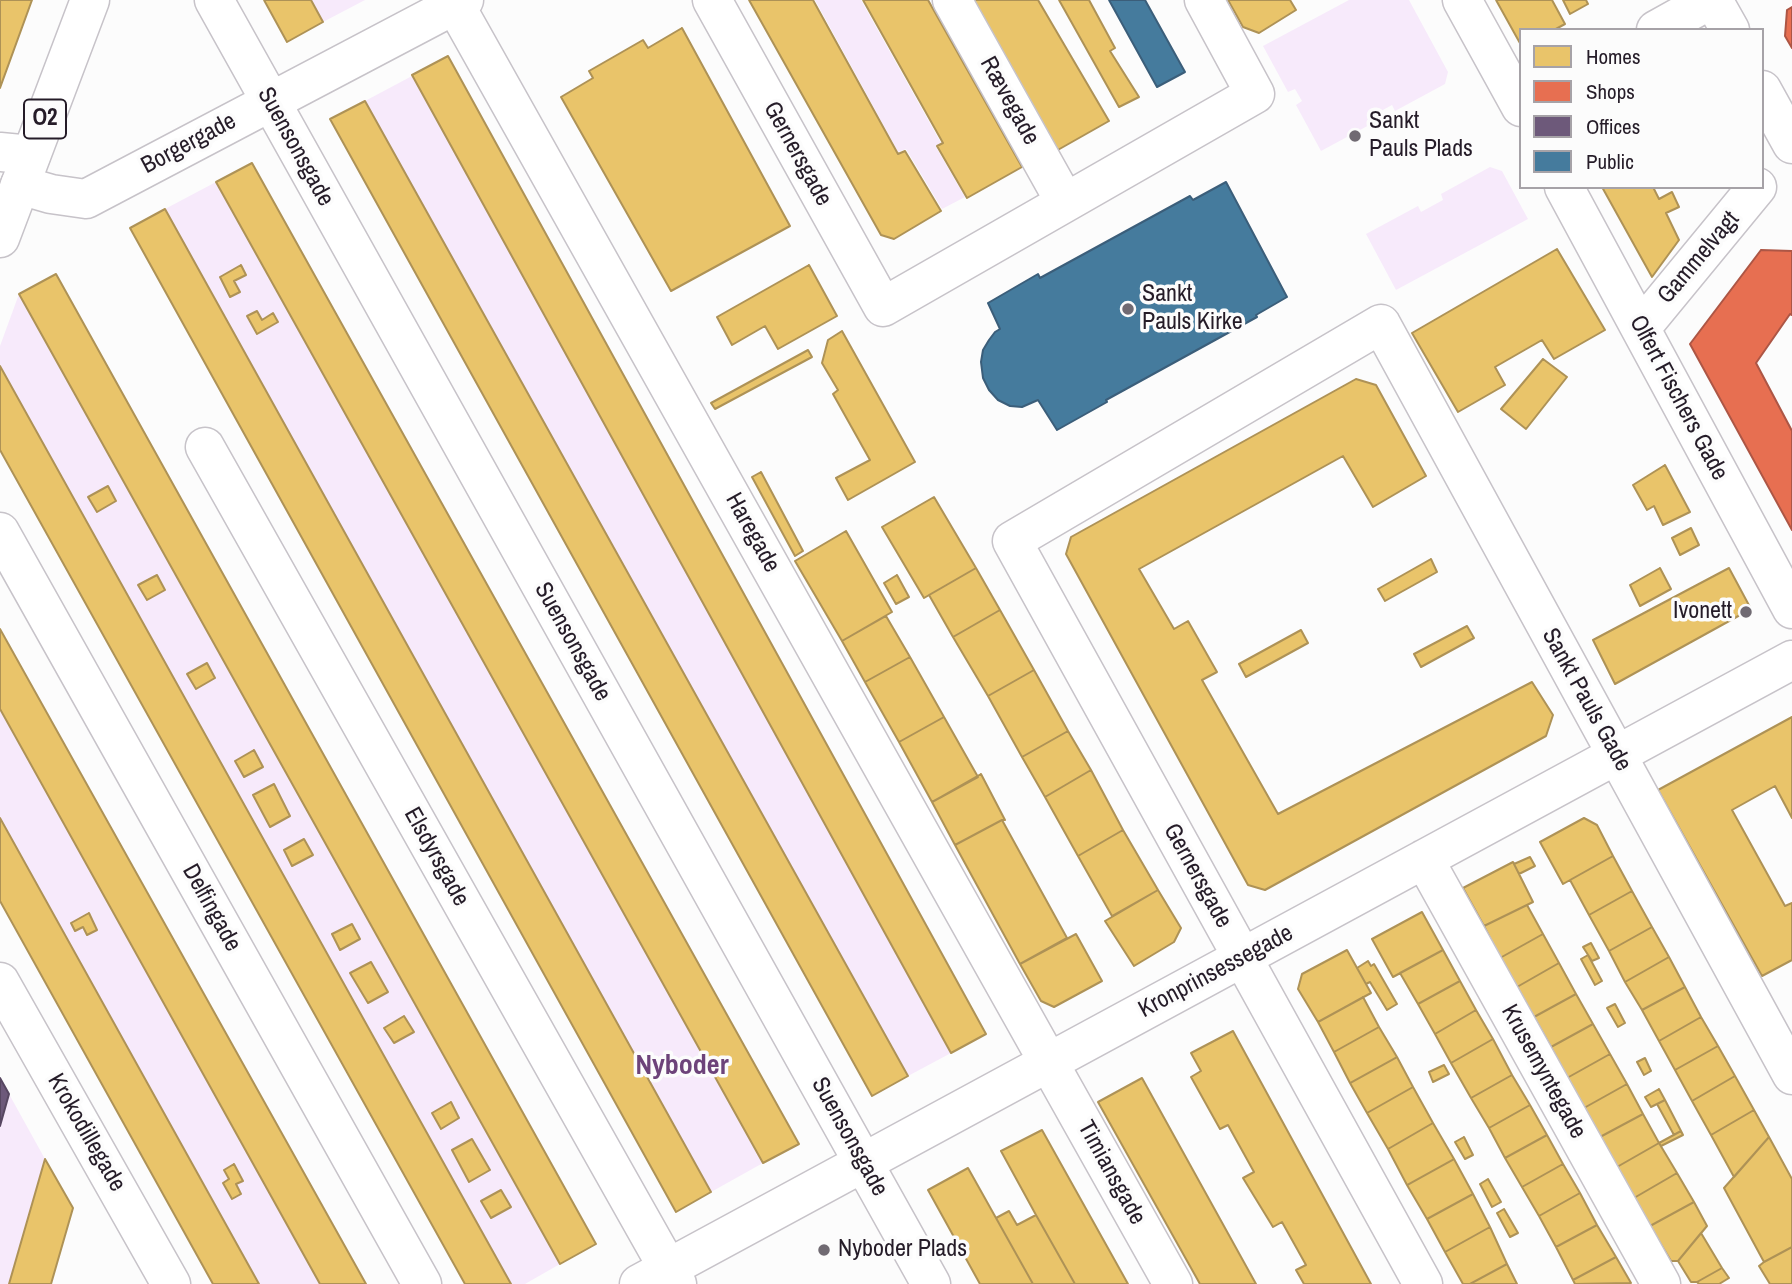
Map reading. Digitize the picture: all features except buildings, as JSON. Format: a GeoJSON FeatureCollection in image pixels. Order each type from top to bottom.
{"type":"FeatureCollection","features":[{"type":"Feature","properties":{"kind":"street","name":"O2"},"geometry":{"type":"LineString","coordinates":[[0,238],[17,164],[90,0]]}},
{"type":"Feature","properties":{"kind":"street","name":"Suensonsgade"},"geometry":{"type":"LineString","coordinates":[[214,0],[931,1284]]}},
{"type":"Feature","properties":{"kind":"street","name":"Gernersgade"},"geometry":{"type":"LineString","coordinates":[[712,0],[883,307],[1065,202]]}},
{"type":"Feature","properties":{"kind":"street","name":"Rævegade"},"geometry":{"type":"LineString","coordinates":[[953,0],[1065,202]]}},
{"type":"Feature","properties":{"kind":"street"},"geometry":{"type":"LineString","coordinates":[[1065,202],[1255,94],[1204,0]]}},
{"type":"Feature","properties":{"kind":"street"},"geometry":{"type":"LineString","coordinates":[[1462,0],[1519,103]]}},
{"type":"Feature","properties":{"kind":"street"},"geometry":{"type":"LineString","coordinates":[[1660,28],[1712,0],[1729,28]]}},
{"type":"Feature","properties":{"kind":"street","name":"Borgergade"},"geometry":{"type":"LineString","coordinates":[[17,164],[51,194],[86,199],[459,2]]}},
{"type":"Feature","properties":{"kind":"street","name":"Haregade"},"geometry":{"type":"LineString","coordinates":[[459,2],[1048,1062]]}},
{"type":"Feature","properties":{"kind":"street"},"geometry":{"type":"LineString","coordinates":[[1764,94],[1792,145],[1764,179]]}},
{"type":"Feature","properties":{"kind":"street","name":"Olfert Fischers Gade"},"geometry":{"type":"LineString","coordinates":[[1565,189],[1792,609]]}},
{"type":"Feature","properties":{"kind":"street","name":"Gammelvagt"},"geometry":{"type":"LineString","coordinates":[[1641,328],[1755,189]]}},
{"type":"Feature","properties":{"kind":"street","name":"Sankt Pauls Gade"},"geometry":{"type":"LineString","coordinates":[[1012,541],[1381,324],[1792,1075]]}},
{"type":"Feature","properties":{"kind":"street","name":"Elsdyrsgade"},"geometry":{"type":"LineString","coordinates":[[205,447],[661,1279]]}},
{"type":"Feature","properties":{"kind":"street","name":"Delfingade"},"geometry":{"type":"LineString","coordinates":[[0,532],[422,1284]]}},
{"type":"Feature","properties":{"kind":"street","name":"Gernersgade"},"geometry":{"type":"LineString","coordinates":[[1012,541],[1423,1284]]}},
{"type":"Feature","properties":{"kind":"street","name":"Kronprinsessegade"},"geometry":{"type":"LineString","coordinates":[[661,1279],[862,1163],[1792,660]]}},
{"type":"Feature","properties":{"kind":"street","name":"Krusemyntegade"},"geometry":{"type":"LineString","coordinates":[[1424,859],[1661,1284]]}},
{"type":"Feature","properties":{"kind":"street","name":"Krokodillegade"},"geometry":{"type":"LineString","coordinates":[[0,982],[171,1284]]}},
{"type":"Feature","properties":{"kind":"street","name":"Timiansgade"},"geometry":{"type":"LineString","coordinates":[[1048,1062],[1173,1284]]}},
{"type":"Feature","properties":{"kind":"shaded area"},"geometry":{"type":"Polygon","coordinates":[[[311,0],[365,0],[323,22],[311,0]]]}},
{"type":"Feature","properties":{"kind":"shaded area"},"geometry":{"type":"Polygon","coordinates":[[[815,0],[861,0],[941,143],[936,147],[965,197],[942,209],[906,149],[898,152],[815,0]]]}},
{"type":"Feature","properties":{"kind":"shaded area"},"geometry":{"type":"Polygon","coordinates":[[[1349,0],[1409,0],[1448,72],[1445,84],[1395,111],[1392,105],[1370,117],[1373,123],[1321,151],[1296,105],[1302,101],[1295,89],[1288,92],[1263,46],[1349,0]]]}},
{"type":"Feature","properties":{"kind":"shaded area"},"geometry":{"type":"Polygon","coordinates":[[[412,76],[951,1053],[908,1076],[365,101],[412,76]]]}},
{"type":"Feature","properties":{"kind":"shaded area"},"geometry":{"type":"Polygon","coordinates":[[[1490,167],[1502,171],[1528,219],[1396,290],[1366,234],[1418,206],[1421,212],[1443,200],[1441,194],[1490,167]]]}},
{"type":"Feature","properties":{"kind":"shaded area"},"geometry":{"type":"Polygon","coordinates":[[[216,182],[763,1163],[711,1192],[165,209],[216,182]]]}},
{"type":"Feature","properties":{"kind":"shaded area"},"geometry":{"type":"Polygon","coordinates":[[[19,294],[560,1264],[525,1284],[511,1284],[0,366],[0,346],[19,294]]]}},
{"type":"Feature","properties":{"kind":"shaded area"},"geometry":{"type":"Polygon","coordinates":[[[0,709],[320,1284],[259,1284],[0,818],[0,709]]]}},
{"type":"Feature","properties":{"kind":"shaded area"},"geometry":{"type":"Polygon","coordinates":[[[9,1094],[45,1159],[9,1284],[0,1284],[0,1126],[9,1094]]]}},
{"type":"Feature","properties":{"kind":"place","name":"Sankt Pauls Plads"},"geometry":{"type":"Point","coordinates":[1355,136]}},
{"type":"Feature","properties":{"kind":"place","name":"Sankt Pauls Kirke"},"geometry":{"type":"Point","coordinates":[1128,309]}},
{"type":"Feature","properties":{"kind":"place","name":"Ivonett"},"geometry":{"type":"Point","coordinates":[1746,612]}},
{"type":"Feature","properties":{"kind":"place","name":"Nyboder Plads"},"geometry":{"type":"Point","coordinates":[824,1250]}},
{"type":"Feature","properties":{"kind":"district","name":"Nyboder"},"geometry":{"type":"Point","coordinates":[682,1066]}}]}
